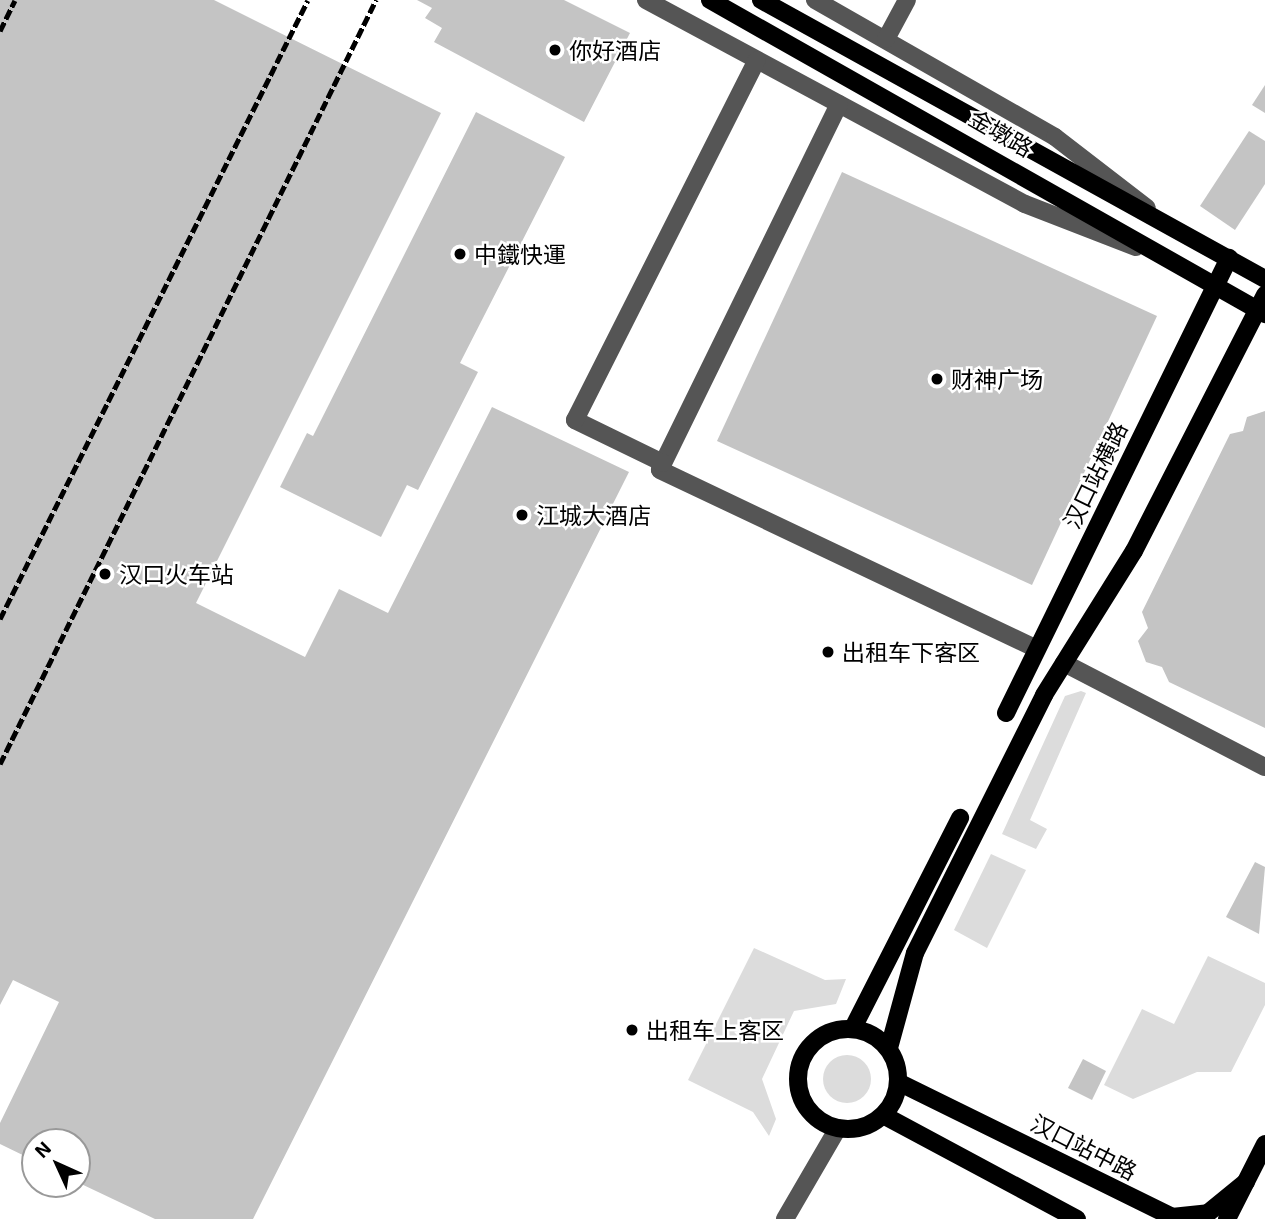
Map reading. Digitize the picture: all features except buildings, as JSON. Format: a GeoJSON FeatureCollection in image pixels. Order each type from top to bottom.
{"type":"FeatureCollection","features":[{"type":"Feature","properties":{"kind":"main road","name":"金墩路"},"geometry":{"type":"LineString","coordinates":[[710,0],[1163,257],[1215,285],[1263,306]]}},
{"type":"Feature","properties":{"kind":"main road","name":"金墩路"},"geometry":{"type":"LineString","coordinates":[[761,0],[1265,279]]}},
{"type":"Feature","properties":{"kind":"main road","name":"汉口站横路"},"geometry":{"type":"LineString","coordinates":[[1006,713],[1229,258]]}},
{"type":"Feature","properties":{"kind":"main road"},"geometry":{"type":"LineString","coordinates":[[960,818],[853,1028],[814,1041],[798,1078],[805,1104],[838,1128],[862,1127],[883,1115],[898,1082],[889,1048],[915,953],[1063,663],[1134,551],[1263,306]]}},
{"type":"Feature","properties":{"kind":"main road"},"geometry":{"type":"LineString","coordinates":[[853,1028],[889,1048]]}},
{"type":"Feature","properties":{"kind":"main road","name":"汉口站中路"},"geometry":{"type":"LineString","coordinates":[[898,1082],[1172,1217],[1208,1213],[1246,1182]]}},
{"type":"Feature","properties":{"kind":"main road"},"geometry":{"type":"LineString","coordinates":[[883,1115],[1077,1219]]}},
{"type":"Feature","properties":{"kind":"main road"},"geometry":{"type":"LineString","coordinates":[[1227,1219],[1265,1144]]}},
{"type":"Feature","properties":{"kind":"street"},"geometry":{"type":"LineString","coordinates":[[646,0],[1025,204],[1163,257]]}},
{"type":"Feature","properties":{"kind":"street"},"geometry":{"type":"LineString","coordinates":[[815,0],[1055,137],[1169,225]]}},
{"type":"Feature","properties":{"kind":"street"},"geometry":{"type":"LineString","coordinates":[[886,39],[907,0]]}},
{"type":"Feature","properties":{"kind":"street"},"geometry":{"type":"LineString","coordinates":[[663,463],[575,421],[757,60]]}},
{"type":"Feature","properties":{"kind":"street"},"geometry":{"type":"LineString","coordinates":[[839,104],[660,471],[1037,649]]}},
{"type":"Feature","properties":{"kind":"street"},"geometry":{"type":"LineString","coordinates":[[1063,663],[1265,766]]}},
{"type":"Feature","properties":{"kind":"street"},"geometry":{"type":"LineString","coordinates":[[785,1219],[838,1128]]}},
{"type":"Feature","properties":{"kind":"shaded area"},"geometry":{"type":"Polygon","coordinates":[[[1081,691],[1086,693],[1030,820],[1047,829],[1036,849],[1002,834],[1065,696],[1081,691]]]}},
{"type":"Feature","properties":{"kind":"shaded area"},"geometry":{"type":"Polygon","coordinates":[[[991,854],[1026,870],[987,948],[954,930],[991,854]]]}},
{"type":"Feature","properties":{"kind":"shaded area"},"geometry":{"type":"Polygon","coordinates":[[[754,948],[825,980],[846,979],[836,1004],[794,1011],[762,1079],[776,1119],[769,1136],[753,1112],[688,1080],[754,948]]]}},
{"type":"Feature","properties":{"kind":"shaded area"},"geometry":{"type":"Polygon","coordinates":[[[1208,956],[1265,983],[1265,1005],[1231,1072],[1197,1072],[1133,1099],[1104,1085],[1142,1009],[1174,1024],[1208,956]]]}},
{"type":"Feature","properties":{"kind":"shaded area"},"geometry":{"type":"Polygon","coordinates":[[[847,1055],[864,1062],[871,1079],[864,1096],[847,1103],[830,1096],[823,1079],[830,1062],[847,1055]]]}},
{"type":"Feature","properties":{"kind":"railway"},"geometry":{"type":"LineString","coordinates":[[0,31],[15,0]]}},
{"type":"Feature","properties":{"kind":"railway"},"geometry":{"type":"LineString","coordinates":[[0,619],[308,0]]}},
{"type":"Feature","properties":{"kind":"railway"},"geometry":{"type":"LineString","coordinates":[[0,764],[376,0]]}},
{"type":"Feature","properties":{"kind":"place","name":"你好酒店"},"geometry":{"type":"Point","coordinates":[555,50]}},
{"type":"Feature","properties":{"kind":"place","name":"中鐵快運"},"geometry":{"type":"Point","coordinates":[460,254]}},
{"type":"Feature","properties":{"kind":"place","name":"财神广场"},"geometry":{"type":"Point","coordinates":[937,379]}},
{"type":"Feature","properties":{"kind":"place","name":"江城大酒店"},"geometry":{"type":"Point","coordinates":[522,515]}},
{"type":"Feature","properties":{"kind":"place","name":"汉口火车站"},"geometry":{"type":"Point","coordinates":[105,574]}},
{"type":"Feature","properties":{"kind":"place","name":"出租车下客区"},"geometry":{"type":"Point","coordinates":[828,652]}},
{"type":"Feature","properties":{"kind":"place","name":"出租车上客区"},"geometry":{"type":"Point","coordinates":[632,1030]}}]}
